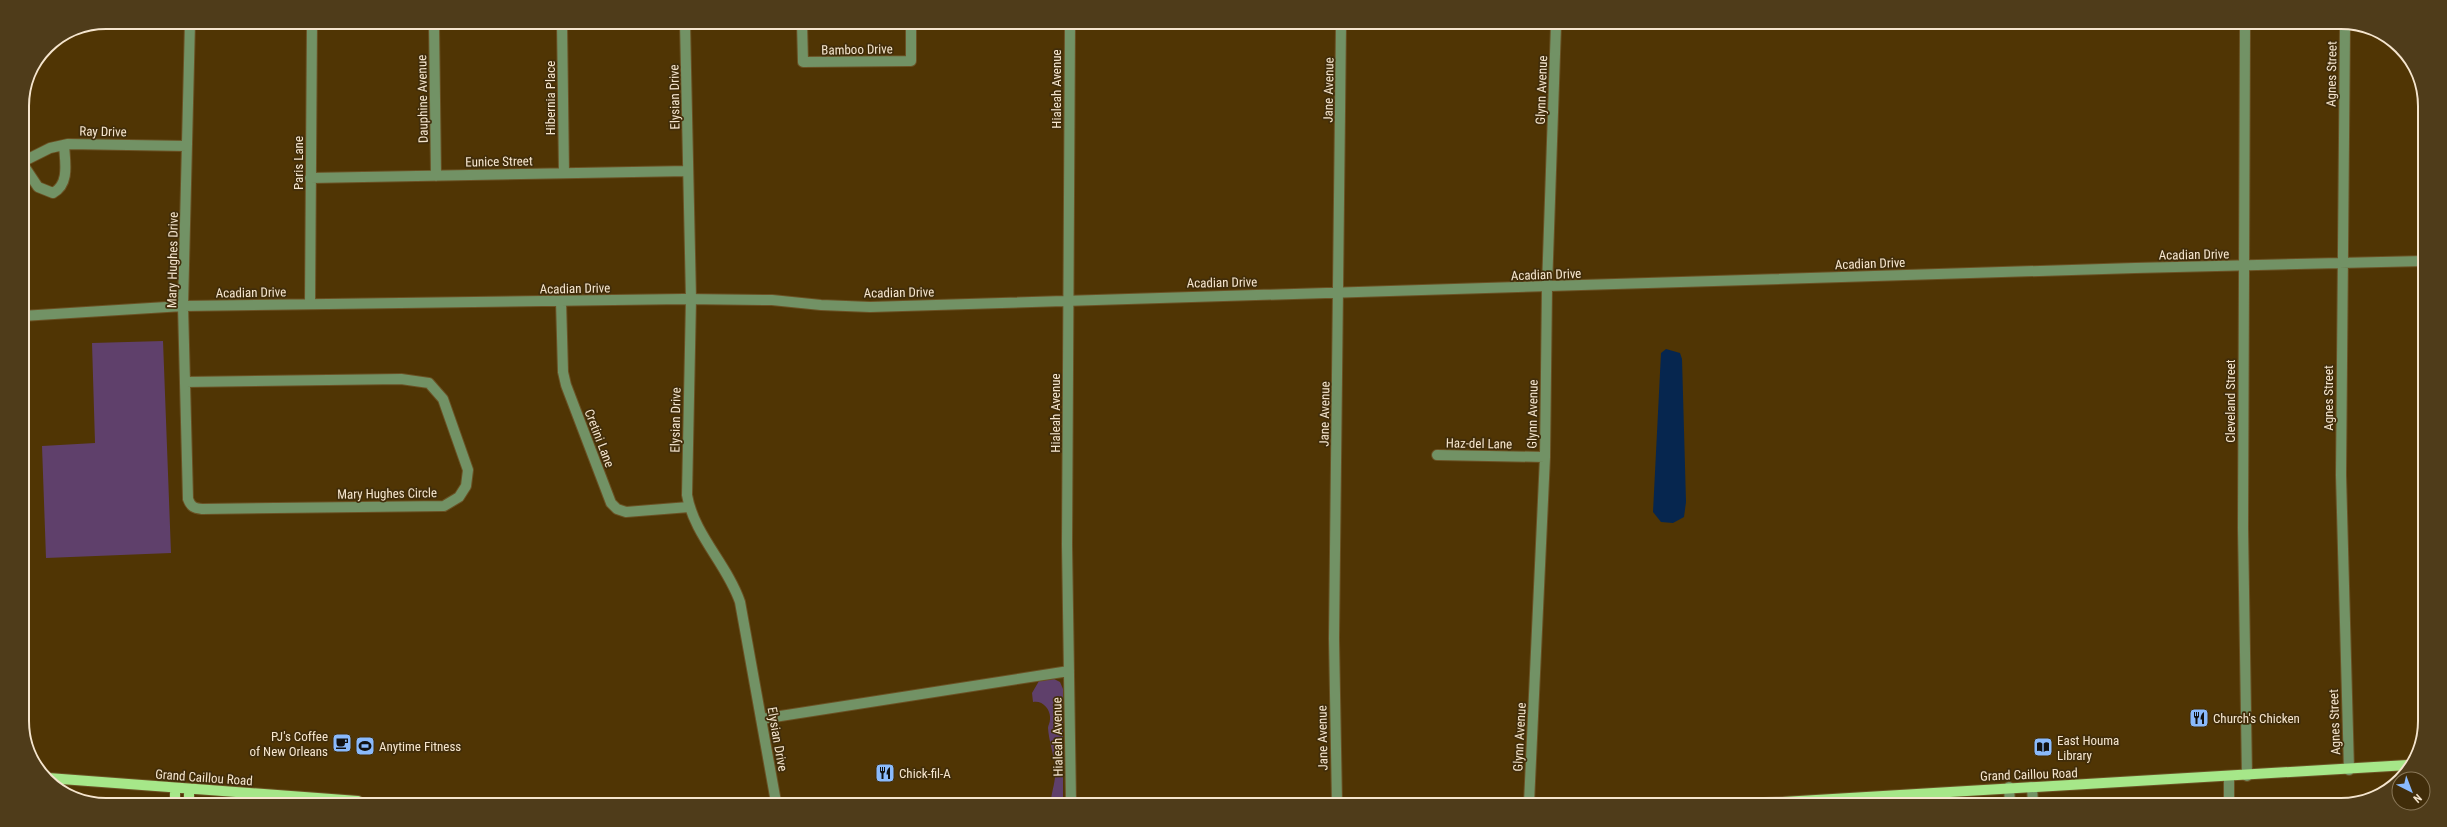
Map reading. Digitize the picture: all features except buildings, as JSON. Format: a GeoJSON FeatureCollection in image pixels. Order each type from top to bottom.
{"type":"FeatureCollection","features":[{"type":"Feature","properties":{"kind":"main road","name":"Grand Caillou Road"},"geometry":{"type":"LineString","coordinates":[[1864,798],[2009,787],[2229,777],[2404,765]]}},
{"type":"Feature","properties":{"kind":"main road","name":"Grand Caillou Road"},"geometry":{"type":"LineString","coordinates":[[56,779],[293,798]]}},
{"type":"Feature","properties":{"kind":"main road"},"geometry":{"type":"LineString","coordinates":[[175,788],[175,798]]}},
{"type":"Feature","properties":{"kind":"main road"},"geometry":{"type":"LineString","coordinates":[[188,798],[189,789]]}},
{"type":"Feature","properties":{"kind":"street","name":"Mary Hughes Drive"},"geometry":{"type":"LineString","coordinates":[[188,499],[183,306],[190,29]]}},
{"type":"Feature","properties":{"kind":"street","name":"Paris Lane"},"geometry":{"type":"LineString","coordinates":[[310,304],[312,29]]}},
{"type":"Feature","properties":{"kind":"street","name":"Dauphine Avenue"},"geometry":{"type":"LineString","coordinates":[[434,29],[436,176]]}},
{"type":"Feature","properties":{"kind":"street","name":"Hibernia Place"},"geometry":{"type":"LineString","coordinates":[[562,29],[564,173]]}},
{"type":"Feature","properties":{"kind":"street","name":"Elysian Drive"},"geometry":{"type":"LineString","coordinates":[[685,29],[691,299],[687,486],[689,507],[694,520],[729,575],[738,597],[775,798]]}},
{"type":"Feature","properties":{"kind":"street","name":"Bamboo Drive"},"geometry":{"type":"LineString","coordinates":[[802,29],[803,62],[911,61],[911,29]]}},
{"type":"Feature","properties":{"kind":"street","name":"Hialeah Avenue"},"geometry":{"type":"LineString","coordinates":[[1070,29],[1068,302],[1071,798]]}},
{"type":"Feature","properties":{"kind":"street","name":"Jane Avenue"},"geometry":{"type":"LineString","coordinates":[[1336,798],[1334,639],[1341,29]]}},
{"type":"Feature","properties":{"kind":"street","name":"Glynn Avenue"},"geometry":{"type":"LineString","coordinates":[[1528,798],[1545,457],[1547,287],[1556,29]]}},
{"type":"Feature","properties":{"kind":"street","name":"Cleveland Street"},"geometry":{"type":"LineString","coordinates":[[2245,29],[2243,266],[2247,776]]}},
{"type":"Feature","properties":{"kind":"street","name":"Agnes Street"},"geometry":{"type":"LineString","coordinates":[[2346,29],[2342,264],[2341,529],[2349,770]]}},
{"type":"Feature","properties":{"kind":"street","name":"Ray Drive"},"geometry":{"type":"LineString","coordinates":[[29,158],[50,148],[64,145],[187,146]]}},
{"type":"Feature","properties":{"kind":"street"},"geometry":{"type":"LineString","coordinates":[[29,173],[38,187],[53,193],[63,184],[65,178],[64,145]]}},
{"type":"Feature","properties":{"kind":"street","name":"Eunice Street"},"geometry":{"type":"LineString","coordinates":[[310,178],[688,171]]}},
{"type":"Feature","properties":{"kind":"street","name":"Acadian Drive"},"geometry":{"type":"LineString","coordinates":[[29,316],[183,306],[691,299],[772,300],[821,305],[870,307],[2120,268],[2418,261]]}},
{"type":"Feature","properties":{"kind":"street","name":"Cretini Lane"},"geometry":{"type":"LineString","coordinates":[[561,301],[563,372],[566,385],[611,502],[616,509],[626,512],[689,507]]}},
{"type":"Feature","properties":{"kind":"street","name":"Mary Hughes Circle"},"geometry":{"type":"LineString","coordinates":[[185,382],[401,379],[429,383],[443,399],[469,475],[466,486],[460,497],[444,506],[202,509],[194,508],[188,499]]}},
{"type":"Feature","properties":{"kind":"street","name":"Haz-del Lane"},"geometry":{"type":"LineString","coordinates":[[1437,455],[1545,457]]}},
{"type":"Feature","properties":{"kind":"street"},"geometry":{"type":"LineString","coordinates":[[761,719],[1069,671]]}},
{"type":"Feature","properties":{"kind":"street"},"geometry":{"type":"LineString","coordinates":[[2229,777],[2229,798]]}},
{"type":"Feature","properties":{"kind":"street"},"geometry":{"type":"LineString","coordinates":[[2009,787],[2010,798]]}},
{"type":"Feature","properties":{"kind":"street"},"geometry":{"type":"LineString","coordinates":[[2032,787],[2033,798]]}},
{"type":"Feature","properties":{"kind":"shaded area"},"geometry":{"type":"Polygon","coordinates":[[[163,341],[171,553],[46,558],[42,446],[95,443],[92,343],[163,341]]]}},
{"type":"Feature","properties":{"kind":"shaded area"},"geometry":{"type":"Polygon","coordinates":[[[1054,679],[1060,682],[1063,689],[1063,798],[1052,798],[1055,769],[1048,728],[1050,716],[1046,706],[1033,702],[1032,693],[1039,681],[1054,679]]]}},
{"type":"Feature","properties":{"kind":"water"},"geometry":{"type":"Polygon","coordinates":[[[1666,349],[1680,353],[1682,359],[1686,502],[1684,517],[1673,523],[1661,522],[1653,512],[1661,353],[1666,349]]]}},
{"type":"Feature","properties":{"kind":"place","name":"Church's Chicken"},"geometry":{"type":"Point","coordinates":[2199,718]}},
{"type":"Feature","properties":{"kind":"place","name":"PJ's Coffee of New Orleans"},"geometry":{"type":"Point","coordinates":[342,743]}},
{"type":"Feature","properties":{"kind":"place","name":"Anytime Fitness"},"geometry":{"type":"Point","coordinates":[365,746]}},
{"type":"Feature","properties":{"kind":"place","name":"East Houma Library"},"geometry":{"type":"Point","coordinates":[2043,747]}},
{"type":"Feature","properties":{"kind":"place","name":"Chick-fil-A"},"geometry":{"type":"Point","coordinates":[885,773]}}]}
